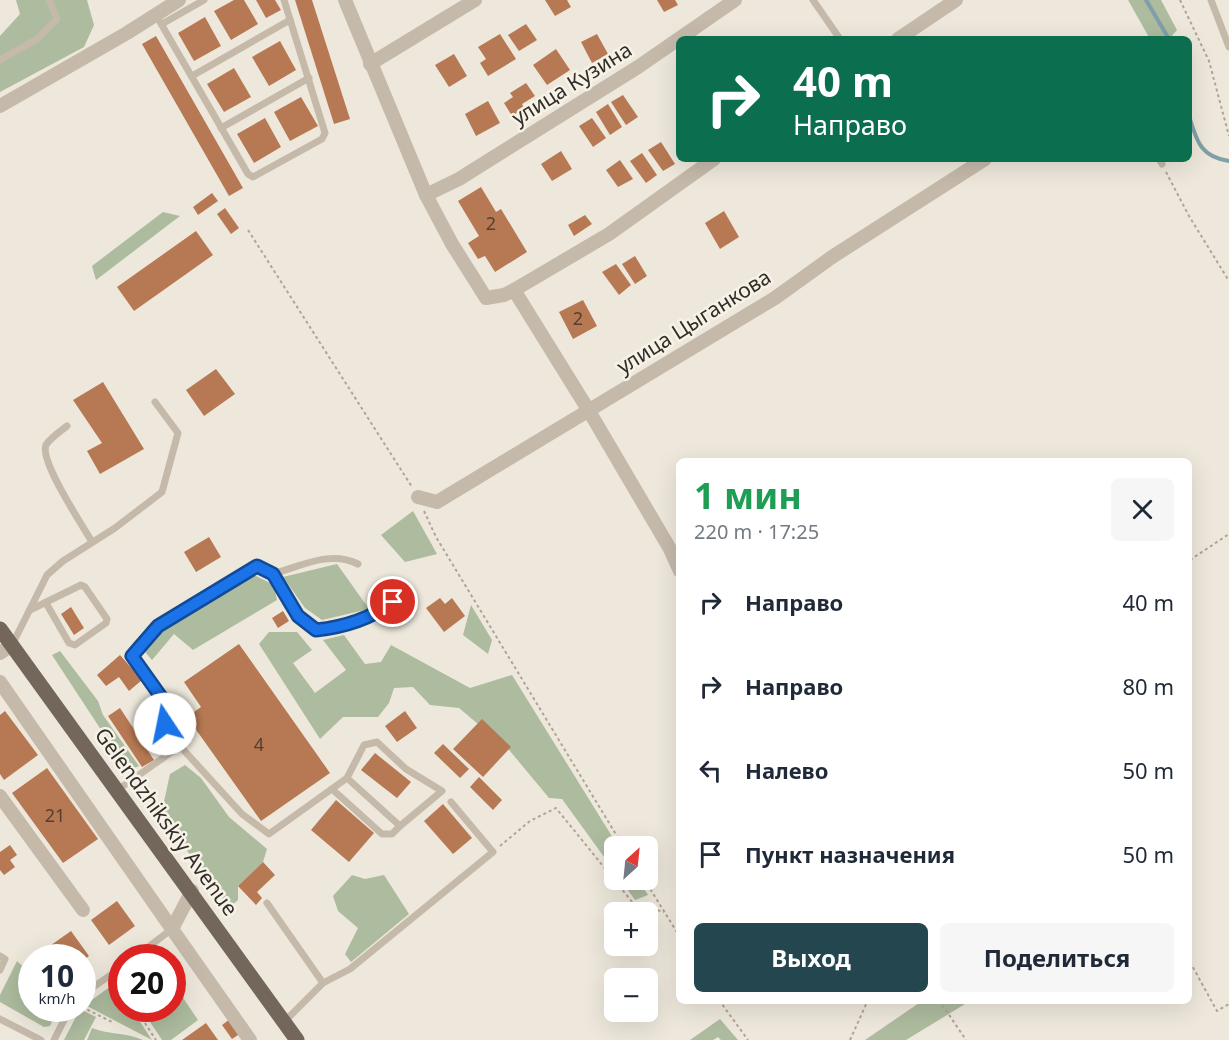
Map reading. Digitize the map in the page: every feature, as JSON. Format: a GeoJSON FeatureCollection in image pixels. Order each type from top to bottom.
{"type":"FeatureCollection","features":[{"type":"Feature","properties":{"kind":"main road","name":"Gelendzhikskiy Avenue"},"geometry":{"type":"LineString","coordinates":[[0,629],[6,649],[117,790],[192,891],[297,1040]]}},
{"type":"Feature","properties":{"kind":"street"},"geometry":{"type":"LineString","coordinates":[[0,106],[159,19],[179,0]]}},
{"type":"Feature","properties":{"kind":"street"},"geometry":{"type":"LineString","coordinates":[[345,0],[426,195],[452,244],[486,298],[504,295],[514,290],[609,234],[710,162]]}},
{"type":"Feature","properties":{"kind":"street"},"geometry":{"type":"LineString","coordinates":[[370,64],[475,0]]}},
{"type":"Feature","properties":{"kind":"street","name":"улица Кузина"},"geometry":{"type":"LineString","coordinates":[[683,36],[735,0]]}},
{"type":"Feature","properties":{"kind":"street"},"geometry":{"type":"LineString","coordinates":[[902,36],[956,0]]}},
{"type":"Feature","properties":{"kind":"street","name":"улица Кузина"},"geometry":{"type":"LineString","coordinates":[[426,195],[459,179],[628,74],[676,41]]}},
{"type":"Feature","properties":{"kind":"street","name":"улица Цыганкова"},"geometry":{"type":"LineString","coordinates":[[418,497],[437,502],[775,298],[831,257],[980,162]]}},
{"type":"Feature","properties":{"kind":"street"},"geometry":{"type":"LineString","coordinates":[[514,290],[589,411],[676,562]]}},
{"type":"Feature","properties":{"kind":"street"},"geometry":{"type":"LineString","coordinates":[[0,682],[250,1040]]}},
{"type":"Feature","properties":{"kind":"street"},"geometry":{"type":"LineString","coordinates":[[0,796],[83,910]]}},
{"type":"Feature","properties":{"kind":"street"},"geometry":{"type":"LineString","coordinates":[[172,929],[192,891]]}},
{"type":"Feature","properties":{"kind":"lane"},"geometry":{"type":"LineString","coordinates":[[0,60],[37,39],[57,19],[49,0]]}},
{"type":"Feature","properties":{"kind":"lane"},"geometry":{"type":"LineString","coordinates":[[204,0],[159,19],[248,174],[253,177],[322,139],[325,130],[284,0]]}},
{"type":"Feature","properties":{"kind":"lane"},"geometry":{"type":"LineString","coordinates":[[813,0],[838,36]]}},
{"type":"Feature","properties":{"kind":"lane"},"geometry":{"type":"LineString","coordinates":[[1211,0],[1229,47]]}},
{"type":"Feature","properties":{"kind":"lane"},"geometry":{"type":"LineString","coordinates":[[192,76],[290,20]]}},
{"type":"Feature","properties":{"kind":"lane"},"geometry":{"type":"LineString","coordinates":[[221,128],[309,78]]}},
{"type":"Feature","properties":{"kind":"lane"},"geometry":{"type":"LineString","coordinates":[[6,649],[30,610],[47,575],[63,561],[162,492],[178,433],[155,402]]}},
{"type":"Feature","properties":{"kind":"lane"},"geometry":{"type":"LineString","coordinates":[[67,426],[47,444],[45,454],[59,486],[92,542]]}},
{"type":"Feature","properties":{"kind":"lane"},"geometry":{"type":"LineString","coordinates":[[273,574],[334,556],[358,564]]}},
{"type":"Feature","properties":{"kind":"lane"},"geometry":{"type":"LineString","coordinates":[[332,789],[382,834],[392,834],[442,791],[406,769],[377,742],[364,745],[347,778],[270,834],[242,814],[180,746],[165,724],[164,701],[132,656],[158,626],[257,566],[273,574],[298,616],[316,630],[338,628],[376,614],[410,590]]}},
{"type":"Feature","properties":{"kind":"lane"},"geometry":{"type":"LineString","coordinates":[[30,610],[81,585],[85,587],[107,619],[106,623],[75,645],[69,644],[46,603]]}},
{"type":"Feature","properties":{"kind":"lane"},"geometry":{"type":"LineString","coordinates":[[117,790],[180,746]]}},
{"type":"Feature","properties":{"kind":"lane"},"geometry":{"type":"LineString","coordinates":[[347,778],[400,826]]}},
{"type":"Feature","properties":{"kind":"lane"},"geometry":{"type":"LineString","coordinates":[[284,1022],[323,983],[350,969],[493,852],[451,802]]}},
{"type":"Feature","properties":{"kind":"lane"},"geometry":{"type":"LineString","coordinates":[[267,903],[323,983]]}},
{"type":"Feature","properties":{"kind":"lane"},"geometry":{"type":"LineString","coordinates":[[152,944],[172,929]]}},
{"type":"Feature","properties":{"kind":"lane"},"geometry":{"type":"LineString","coordinates":[[0,956],[5,959],[0,970]]}},
{"type":"Feature","properties":{"kind":"lane"},"geometry":{"type":"LineString","coordinates":[[0,1019],[41,1040]]}},
{"type":"Feature","properties":{"kind":"lane"},"geometry":{"type":"LineString","coordinates":[[54,1040],[63,1022]]}},
{"type":"Feature","properties":{"kind":"path"},"geometry":{"type":"LineString","coordinates":[[1180,0],[1209,61],[1229,135]]}},
{"type":"Feature","properties":{"kind":"path"},"geometry":{"type":"LineString","coordinates":[[1162,162],[1189,216],[1229,281]]}},
{"type":"Feature","properties":{"kind":"path"},"geometry":{"type":"LineString","coordinates":[[248,230],[418,497],[436,537],[618,836]]}},
{"type":"Feature","properties":{"kind":"path"},"geometry":{"type":"LineString","coordinates":[[1192,559],[1229,534]]}},
{"type":"Feature","properties":{"kind":"path"},"geometry":{"type":"LineString","coordinates":[[493,852],[530,821],[556,808],[633,903],[664,912]]}},
{"type":"Feature","properties":{"kind":"path"},"geometry":{"type":"LineString","coordinates":[[651,890],[676,931]]}},
{"type":"Feature","properties":{"kind":"path"},"geometry":{"type":"LineString","coordinates":[[1192,966],[1217,1011],[1229,1004]]}},
{"type":"Feature","properties":{"kind":"path"},"geometry":{"type":"LineString","coordinates":[[722,1004],[748,1040]]}},
{"type":"Feature","properties":{"kind":"path"},"geometry":{"type":"LineString","coordinates":[[850,1040],[866,1004]]}},
{"type":"Feature","properties":{"kind":"path"},"geometry":{"type":"LineString","coordinates":[[942,1004],[966,1040]]}},
{"type":"Feature","properties":{"kind":"path"},"geometry":{"type":"LineString","coordinates":[[96,1014],[114,1023]]}},
{"type":"Feature","properties":{"kind":"path"},"geometry":{"type":"LineString","coordinates":[[144,1022],[156,1040]]}},
{"type":"Feature","properties":{"kind":"green space"},"geometry":{"type":"Polygon","coordinates":[[[16,0],[87,0],[94,25],[84,47],[0,92],[0,36],[20,14],[16,0]]]}},
{"type":"Feature","properties":{"kind":"green space"},"geometry":{"type":"Polygon","coordinates":[[[1128,0],[1161,0],[1177,30],[1172,36],[1148,36],[1128,0]]]}},
{"type":"Feature","properties":{"kind":"green space"},"geometry":{"type":"Polygon","coordinates":[[[163,212],[180,216],[96,280],[92,266],[163,212]]]}},
{"type":"Feature","properties":{"kind":"green space"},"geometry":{"type":"Polygon","coordinates":[[[413,511],[437,554],[405,562],[381,535],[413,511]]]}},
{"type":"Feature","properties":{"kind":"green space"},"geometry":{"type":"Polygon","coordinates":[[[337,564],[369,609],[322,620],[305,608],[283,577],[337,564]]]}},
{"type":"Feature","properties":{"kind":"green space"},"geometry":{"type":"Polygon","coordinates":[[[254,575],[274,585],[277,600],[193,650],[174,634],[152,660],[145,652],[163,630],[254,575]]]}},
{"type":"Feature","properties":{"kind":"green space"},"geometry":{"type":"Polygon","coordinates":[[[471,605],[492,640],[488,654],[463,635],[471,605]]]}},
{"type":"Feature","properties":{"kind":"green space"},"geometry":{"type":"Polygon","coordinates":[[[269,632],[297,632],[312,650],[293,663],[315,693],[346,670],[323,640],[344,635],[365,664],[381,662],[391,645],[470,688],[512,675],[612,836],[604,836],[604,857],[562,799],[549,798],[510,751],[459,708],[430,705],[413,687],[394,688],[389,703],[378,717],[343,717],[320,739],[259,644],[269,632]]]}},
{"type":"Feature","properties":{"kind":"green space"},"geometry":{"type":"Polygon","coordinates":[[[60,651],[98,701],[103,715],[139,766],[128,771],[52,655],[60,651]]]}},
{"type":"Feature","properties":{"kind":"green space"},"geometry":{"type":"Polygon","coordinates":[[[185,765],[201,778],[229,817],[267,849],[263,862],[238,886],[238,900],[229,908],[161,815],[170,774],[185,765]]]}},
{"type":"Feature","properties":{"kind":"green space"},"geometry":{"type":"Polygon","coordinates":[[[352,875],[365,879],[384,875],[409,914],[351,962],[345,954],[358,928],[338,911],[333,896],[352,875]]]}},
{"type":"Feature","properties":{"kind":"green space"},"geometry":{"type":"Polygon","coordinates":[[[628,890],[645,890],[648,895],[635,900],[628,890]]]}},
{"type":"Feature","properties":{"kind":"green space"},"geometry":{"type":"Polygon","coordinates":[[[17,961],[18,1012],[0,1002],[0,995],[17,961]]]}},
{"type":"Feature","properties":{"kind":"green space"},"geometry":{"type":"Polygon","coordinates":[[[108,988],[108,1017],[96,1011],[96,997],[108,988]]]}},
{"type":"Feature","properties":{"kind":"green space"},"geometry":{"type":"Polygon","coordinates":[[[186,1002],[198,1020],[171,1040],[162,1040],[150,1022],[186,1022],[186,1002]]]}},
{"type":"Feature","properties":{"kind":"green space"},"geometry":{"type":"Polygon","coordinates":[[[918,1004],[965,1004],[906,1040],[865,1040],[918,1004]]]}},
{"type":"Feature","properties":{"kind":"green space"},"geometry":{"type":"Polygon","coordinates":[[[720,1019],[738,1040],[721,1040],[718,1037],[713,1040],[690,1040],[720,1019]]]}},
{"type":"Feature","properties":{"kind":"green space"},"geometry":{"type":"Polygon","coordinates":[[[35,1022],[52,1022],[50,1026],[44,1027],[35,1022]]]}},
{"type":"Feature","properties":{"kind":"green space"},"geometry":{"type":"Polygon","coordinates":[[[73,1022],[93,1022],[84,1040],[64,1040],[73,1022]]]}},
{"type":"Feature","properties":{"kind":"green space"},"geometry":{"type":"Polygon","coordinates":[[[118,1022],[140,1022],[152,1040],[118,1022]]]}},
{"type":"Feature","properties":{"kind":"green space"},"geometry":{"type":"Polygon","coordinates":[[[92,1028],[130,1036],[143,1040],[87,1040],[92,1028]]]}},
{"type":"Feature","properties":{"kind":"building"},"geometry":{"type":"Polygon","coordinates":[[[234,0],[244,0],[258,24],[231,40],[214,11],[234,0]]]}},
{"type":"Feature","properties":{"kind":"building"},"geometry":{"type":"Polygon","coordinates":[[[256,0],[275,0],[281,10],[266,18],[256,0]]]}},
{"type":"Feature","properties":{"kind":"building"},"geometry":{"type":"Polygon","coordinates":[[[295,0],[312,0],[350,119],[334,124],[295,0]]]}},
{"type":"Feature","properties":{"kind":"building"},"geometry":{"type":"Polygon","coordinates":[[[545,0],[567,0],[571,7],[555,16],[545,0]]]}},
{"type":"Feature","properties":{"kind":"building"},"geometry":{"type":"Polygon","coordinates":[[[657,0],[675,0],[678,5],[664,12],[657,0]]]}},
{"type":"Feature","properties":{"kind":"building"},"geometry":{"type":"Polygon","coordinates":[[[205,17],[221,46],[194,61],[178,33],[205,17]]]}},
{"type":"Feature","properties":{"kind":"building"},"geometry":{"type":"Polygon","coordinates":[[[526,24],[537,40],[519,51],[508,35],[526,24]]]}},
{"type":"Feature","properties":{"kind":"building"},"geometry":{"type":"Polygon","coordinates":[[[500,34],[516,59],[488,76],[480,63],[486,59],[478,47],[500,34]]]}},
{"type":"Feature","properties":{"kind":"building"},"geometry":{"type":"Polygon","coordinates":[[[597,34],[608,54],[592,63],[581,42],[597,34]]]}},
{"type":"Feature","properties":{"kind":"building"},"geometry":{"type":"Polygon","coordinates":[[[156,36],[243,188],[229,196],[142,44],[156,36]]]}},
{"type":"Feature","properties":{"kind":"building"},"geometry":{"type":"Polygon","coordinates":[[[280,41],[296,70],[269,86],[252,57],[280,41]]]}},
{"type":"Feature","properties":{"kind":"building"},"geometry":{"type":"Polygon","coordinates":[[[556,49],[570,70],[547,85],[533,65],[556,49]]]}},
{"type":"Feature","properties":{"kind":"building"},"geometry":{"type":"Polygon","coordinates":[[[454,54],[467,76],[449,87],[435,65],[454,54]]]}},
{"type":"Feature","properties":{"kind":"building"},"geometry":{"type":"Polygon","coordinates":[[[234,68],[251,97],[224,112],[207,84],[234,68]]]}},
{"type":"Feature","properties":{"kind":"building"},"geometry":{"type":"Polygon","coordinates":[[[526,83],[535,96],[522,104],[524,108],[512,116],[504,103],[513,97],[510,93],[526,83]]]}},
{"type":"Feature","properties":{"kind":"building"},"geometry":{"type":"Polygon","coordinates":[[[623,95],[638,117],[626,125],[611,102],[623,95]]]}},
{"type":"Feature","properties":{"kind":"building"},"geometry":{"type":"Polygon","coordinates":[[[301,97],[318,126],[290,141],[274,112],[301,97]]]}},
{"type":"Feature","properties":{"kind":"building"},"geometry":{"type":"Polygon","coordinates":[[[488,101],[500,123],[476,136],[465,114],[488,101]]]}},
{"type":"Feature","properties":{"kind":"building"},"geometry":{"type":"Polygon","coordinates":[[[608,104],[622,127],[610,135],[596,112],[608,104]]]}},
{"type":"Feature","properties":{"kind":"building"},"geometry":{"type":"Polygon","coordinates":[[[265,118],[281,147],[254,163],[237,134],[265,118]]]}},
{"type":"Feature","properties":{"kind":"building"},"geometry":{"type":"Polygon","coordinates":[[[592,118],[606,138],[593,147],[579,126],[592,118]]]}},
{"type":"Feature","properties":{"kind":"building"},"geometry":{"type":"Polygon","coordinates":[[[661,142],[675,164],[663,171],[648,150],[661,142]]]}},
{"type":"Feature","properties":{"kind":"building"},"geometry":{"type":"Polygon","coordinates":[[[561,151],[572,169],[552,181],[541,164],[561,151]]]}},
{"type":"Feature","properties":{"kind":"building"},"geometry":{"type":"Polygon","coordinates":[[[642,153],[657,175],[646,183],[630,161],[642,153]]]}},
{"type":"Feature","properties":{"kind":"building"},"geometry":{"type":"Polygon","coordinates":[[[620,160],[633,179],[618,187],[606,170],[620,160]]]}},
{"type":"Feature","properties":{"kind":"building"},"geometry":{"type":"Polygon","coordinates":[[[481,187],[496,212],[501,209],[527,252],[495,272],[485,256],[478,259],[468,243],[479,236],[458,201],[481,187]]]}},
{"type":"Feature","properties":{"kind":"building"},"geometry":{"type":"Polygon","coordinates":[[[212,193],[218,201],[198,215],[193,207],[212,193]]]}},
{"type":"Feature","properties":{"kind":"building"},"geometry":{"type":"Polygon","coordinates":[[[225,208],[239,228],[231,234],[217,214],[225,208]]]}},
{"type":"Feature","properties":{"kind":"building"},"geometry":{"type":"Polygon","coordinates":[[[724,211],[739,237],[720,249],[705,223],[724,211]]]}},
{"type":"Feature","properties":{"kind":"building"},"geometry":{"type":"Polygon","coordinates":[[[585,215],[592,224],[574,236],[568,225],[585,215]]]}},
{"type":"Feature","properties":{"kind":"building"},"geometry":{"type":"Polygon","coordinates":[[[196,231],[213,255],[134,311],[117,287],[196,231]]]}},
{"type":"Feature","properties":{"kind":"building"},"geometry":{"type":"Polygon","coordinates":[[[635,256],[647,276],[635,284],[622,264],[635,256]]]}},
{"type":"Feature","properties":{"kind":"building"},"geometry":{"type":"Polygon","coordinates":[[[616,264],[631,285],[619,295],[602,272],[616,264]]]}},
{"type":"Feature","properties":{"kind":"building"},"geometry":{"type":"Polygon","coordinates":[[[583,300],[597,326],[573,339],[559,312],[583,300]]]}},
{"type":"Feature","properties":{"kind":"building"},"geometry":{"type":"Polygon","coordinates":[[[216,369],[235,394],[204,416],[186,390],[216,369]]]}},
{"type":"Feature","properties":{"kind":"building"},"geometry":{"type":"Polygon","coordinates":[[[103,382],[144,449],[100,474],[87,451],[102,443],[73,400],[103,382]]]}},
{"type":"Feature","properties":{"kind":"building"},"geometry":{"type":"Polygon","coordinates":[[[209,537],[221,557],[196,572],[184,552],[209,537]]]}},
{"type":"Feature","properties":{"kind":"building"},"geometry":{"type":"Polygon","coordinates":[[[440,598],[445,604],[452,598],[465,616],[444,632],[426,608],[440,598]]]}},
{"type":"Feature","properties":{"kind":"building"},"geometry":{"type":"Polygon","coordinates":[[[71,607],[84,628],[74,635],[61,614],[71,607]]]}},
{"type":"Feature","properties":{"kind":"building"},"geometry":{"type":"Polygon","coordinates":[[[283,611],[289,621],[278,628],[272,618],[283,611]]]}},
{"type":"Feature","properties":{"kind":"building"},"geometry":{"type":"Polygon","coordinates":[[[239,644],[330,773],[261,821],[187,717],[201,707],[184,682],[239,644]]]}},
{"type":"Feature","properties":{"kind":"building"},"geometry":{"type":"Polygon","coordinates":[[[120,655],[142,680],[129,691],[119,677],[106,686],[97,675],[120,655]]]}},
{"type":"Feature","properties":{"kind":"building"},"geometry":{"type":"Polygon","coordinates":[[[120,708],[154,760],[142,767],[108,716],[120,708]]]}},
{"type":"Feature","properties":{"kind":"building"},"geometry":{"type":"Polygon","coordinates":[[[5,711],[38,755],[4,780],[0,774],[0,715],[5,711]]]}},
{"type":"Feature","properties":{"kind":"building"},"geometry":{"type":"Polygon","coordinates":[[[405,711],[417,728],[397,742],[385,726],[405,711]]]}},
{"type":"Feature","properties":{"kind":"building"},"geometry":{"type":"Polygon","coordinates":[[[482,719],[511,747],[483,777],[453,749],[482,719]]]}},
{"type":"Feature","properties":{"kind":"building"},"geometry":{"type":"Polygon","coordinates":[[[443,744],[469,769],[460,778],[434,753],[443,744]]]}},
{"type":"Feature","properties":{"kind":"building"},"geometry":{"type":"Polygon","coordinates":[[[375,753],[411,782],[397,798],[361,770],[375,753]]]}},
{"type":"Feature","properties":{"kind":"building"},"geometry":{"type":"Polygon","coordinates":[[[47,768],[98,839],[63,863],[12,793],[47,768]]]}},
{"type":"Feature","properties":{"kind":"building"},"geometry":{"type":"Polygon","coordinates":[[[479,777],[502,800],[493,810],[470,787],[479,777]]]}},
{"type":"Feature","properties":{"kind":"building"},"geometry":{"type":"Polygon","coordinates":[[[336,800],[374,833],[349,862],[311,830],[336,800]]]}},
{"type":"Feature","properties":{"kind":"building"},"geometry":{"type":"Polygon","coordinates":[[[443,804],[472,838],[453,854],[424,821],[443,804]]]}},
{"type":"Feature","properties":{"kind":"building"},"geometry":{"type":"Polygon","coordinates":[[[10,845],[17,855],[10,860],[15,867],[4,875],[0,870],[0,852],[10,845]]]}},
{"type":"Feature","properties":{"kind":"building"},"geometry":{"type":"Polygon","coordinates":[[[263,862],[275,875],[257,892],[262,898],[256,905],[238,886],[263,862]]]}},
{"type":"Feature","properties":{"kind":"building"},"geometry":{"type":"Polygon","coordinates":[[[117,901],[135,926],[108,944],[91,920],[117,901]]]}},
{"type":"Feature","properties":{"kind":"building"},"geometry":{"type":"Polygon","coordinates":[[[71,931],[80,944],[53,944],[71,931]]]}},
{"type":"Feature","properties":{"kind":"building"},"geometry":{"type":"Polygon","coordinates":[[[230,1019],[241,1033],[232,1039],[222,1025],[230,1019]]]}},
{"type":"Feature","properties":{"kind":"building"},"geometry":{"type":"Polygon","coordinates":[[[206,1023],[218,1040],[182,1040],[206,1023]]]}},
{"type":"Feature","properties":{"kind":"waterway"},"geometry":{"type":"LineString","coordinates":[[1146,0],[1167,36]]}},
{"type":"Feature","properties":{"kind":"waterway"},"geometry":{"type":"LineString","coordinates":[[1192,125],[1202,148],[1212,156],[1229,161]]}},
{"type":"Feature","properties":{"kind":"route"},"geometry":{"type":"LineString","coordinates":[[165,724],[164,701],[132,656],[158,626],[257,566],[273,574],[298,616],[316,630],[338,628],[376,614],[393,602]]}}]}
